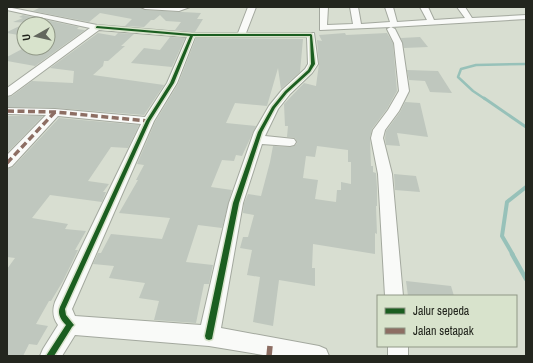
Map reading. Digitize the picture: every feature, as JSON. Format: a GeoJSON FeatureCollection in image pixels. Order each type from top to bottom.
{"type":"FeatureCollection","features":[{"type":"Feature","properties":{"kind":"street"},"geometry":{"type":"LineString","coordinates":[[150,7],[179,9],[186,7]]}},
{"type":"Feature","properties":{"kind":"street"},"geometry":{"type":"LineString","coordinates":[[241,35],[252,7]]}},
{"type":"Feature","properties":{"kind":"street"},"geometry":{"type":"LineString","coordinates":[[324,7],[322,28],[526,21]]}},
{"type":"Feature","properties":{"kind":"street"},"geometry":{"type":"LineString","coordinates":[[354,7],[357,26]]}},
{"type":"Feature","properties":{"kind":"street"},"geometry":{"type":"LineString","coordinates":[[389,7],[392,26],[398,43],[404,91],[393,111],[379,130],[377,138],[385,174],[394,295]]}},
{"type":"Feature","properties":{"kind":"street"},"geometry":{"type":"LineString","coordinates":[[424,7],[431,21]]}},
{"type":"Feature","properties":{"kind":"street"},"geometry":{"type":"LineString","coordinates":[[461,7],[469,19]]}},
{"type":"Feature","properties":{"kind":"street"},"geometry":{"type":"LineString","coordinates":[[7,8],[19,8],[91,20],[104,19]]}},
{"type":"Feature","properties":{"kind":"street"},"geometry":{"type":"LineString","coordinates":[[19,8],[48,18],[97,28],[192,35],[311,35],[431,21],[505,15],[526,17]]}},
{"type":"Feature","properties":{"kind":"street"},"geometry":{"type":"LineString","coordinates":[[7,94],[38,69],[97,28]]}},
{"type":"Feature","properties":{"kind":"street"},"geometry":{"type":"LineString","coordinates":[[192,35],[172,83],[148,121],[62,309],[63,316],[70,325],[209,336],[269,351],[319,356]]}},
{"type":"Feature","properties":{"kind":"street"},"geometry":{"type":"LineString","coordinates":[[209,336],[236,203],[258,139],[273,108],[313,64],[311,35]]}},
{"type":"Feature","properties":{"kind":"street"},"geometry":{"type":"LineString","coordinates":[[7,111],[54,112],[148,121]]}},
{"type":"Feature","properties":{"kind":"street"},"geometry":{"type":"LineString","coordinates":[[7,163],[54,112]]}},
{"type":"Feature","properties":{"kind":"street"},"geometry":{"type":"LineString","coordinates":[[258,139],[290,142]]}},
{"type":"Feature","properties":{"kind":"street"},"geometry":{"type":"LineString","coordinates":[[50,356],[70,325]]}},
{"type":"Feature","properties":{"kind":"building"},"geometry":{"type":"Polygon","coordinates":[[[41,7],[140,7],[145,10],[201,13],[197,19],[203,19],[195,32],[192,32],[175,30],[181,22],[166,21],[160,15],[154,20],[151,20],[144,27],[125,26],[132,19],[100,13],[89,22],[33,11],[41,7]]]}},
{"type":"Feature","properties":{"kind":"building"},"geometry":{"type":"Polygon","coordinates":[[[56,22],[79,27],[77,29],[85,30],[56,51],[56,22]]]}},
{"type":"Feature","properties":{"kind":"building"},"geometry":{"type":"Polygon","coordinates":[[[16,28],[16,35],[7,32],[16,28]]]}},
{"type":"Feature","properties":{"kind":"building"},"geometry":{"type":"Polygon","coordinates":[[[98,33],[115,36],[118,33],[134,34],[121,46],[125,46],[108,61],[104,61],[103,66],[93,75],[164,85],[144,115],[55,108],[7,107],[7,97],[12,96],[32,81],[73,83],[74,71],[50,68],[98,33]]]}},
{"type":"Feature","properties":{"kind":"building"},"geometry":{"type":"Polygon","coordinates":[[[345,33],[346,35],[387,33],[393,43],[397,91],[387,109],[372,129],[370,138],[371,166],[373,166],[373,172],[376,173],[377,188],[377,234],[375,233],[375,254],[313,244],[312,268],[315,268],[315,286],[279,280],[273,326],[253,322],[260,277],[247,275],[252,250],[240,248],[243,237],[248,237],[254,215],[243,213],[244,203],[248,194],[261,196],[273,146],[290,147],[297,143],[295,138],[287,137],[288,126],[285,126],[284,104],[304,83],[316,86],[319,64],[317,40],[322,41],[319,35],[345,33]],[[317,146],[315,157],[306,156],[303,178],[318,180],[315,199],[336,202],[337,190],[341,190],[341,182],[351,184],[351,162],[348,162],[348,150],[317,146]]]}},
{"type":"Feature","properties":{"kind":"building"},"geometry":{"type":"Polygon","coordinates":[[[170,37],[185,38],[172,67],[131,63],[144,48],[160,50],[170,37]]]}},
{"type":"Feature","properties":{"kind":"building"},"geometry":{"type":"Polygon","coordinates":[[[420,37],[428,47],[404,48],[401,38],[420,37]]]}},
{"type":"Feature","properties":{"kind":"building"},"geometry":{"type":"Polygon","coordinates":[[[196,38],[303,39],[300,72],[281,89],[278,68],[267,106],[235,103],[226,123],[256,126],[242,156],[236,155],[234,161],[222,160],[211,187],[232,190],[222,228],[198,225],[186,262],[213,265],[209,284],[204,284],[196,323],[154,320],[159,301],[139,298],[145,283],[109,278],[114,266],[93,264],[98,253],[101,253],[111,234],[162,239],[170,218],[119,213],[138,180],[136,180],[144,165],[137,164],[155,122],[178,84],[196,38]]]}},
{"type":"Feature","properties":{"kind":"building"},"geometry":{"type":"Polygon","coordinates":[[[16,52],[16,56],[49,56],[35,66],[7,61],[7,57],[16,52]]]}},
{"type":"Feature","properties":{"kind":"building"},"geometry":{"type":"Polygon","coordinates":[[[407,70],[438,71],[452,93],[430,92],[425,81],[409,80],[407,70]]]}},
{"type":"Feature","properties":{"kind":"building"},"geometry":{"type":"Polygon","coordinates":[[[405,102],[420,103],[428,137],[397,133],[400,146],[386,145],[386,131],[400,112],[405,102]]]}},
{"type":"Feature","properties":{"kind":"building"},"geometry":{"type":"Polygon","coordinates":[[[7,116],[43,116],[7,153],[7,116]]]}},
{"type":"Feature","properties":{"kind":"building"},"geometry":{"type":"Polygon","coordinates":[[[59,118],[139,125],[128,148],[111,147],[88,181],[109,184],[103,192],[106,192],[102,202],[50,195],[32,218],[68,224],[65,229],[86,231],[75,250],[78,250],[63,281],[51,301],[49,301],[36,324],[48,326],[37,345],[29,344],[23,356],[7,356],[7,269],[15,258],[7,257],[7,169],[13,167],[59,118]]]}},
{"type":"Feature","properties":{"kind":"building"},"geometry":{"type":"Polygon","coordinates":[[[394,174],[416,176],[420,192],[395,190],[394,174]]]}},
{"type":"Feature","properties":{"kind":"building"},"geometry":{"type":"Polygon","coordinates":[[[406,281],[451,286],[454,295],[408,295],[406,281]]]}},
{"type":"Feature","properties":{"kind":"waterway"},"geometry":{"type":"LineString","coordinates":[[485,99],[473,91],[458,77],[461,69],[476,65],[526,64]]}},
{"type":"Feature","properties":{"kind":"waterway"},"geometry":{"type":"LineString","coordinates":[[484,98],[526,127]]}},
{"type":"Feature","properties":{"kind":"waterway"},"geometry":{"type":"LineString","coordinates":[[513,255],[502,236],[507,202],[526,187]]}},
{"type":"Feature","properties":{"kind":"waterway"},"geometry":{"type":"LineString","coordinates":[[512,254],[526,279]]}},
{"type":"Feature","properties":{"kind":"marked path"},"geometry":{"type":"LineString","coordinates":[[7,111],[55,112],[148,121]]}},
{"type":"Feature","properties":{"kind":"marked path"},"geometry":{"type":"LineString","coordinates":[[7,163],[55,112]]}},
{"type":"Feature","properties":{"kind":"marked path"},"geometry":{"type":"LineString","coordinates":[[269,356],[270,346]]}},
{"type":"Feature","properties":{"kind":"cycle path"},"geometry":{"type":"LineString","coordinates":[[97,27],[192,35],[311,35],[313,64],[309,71],[286,92],[273,108],[260,132],[236,203],[209,336]]}},
{"type":"Feature","properties":{"kind":"cycle path"},"geometry":{"type":"LineString","coordinates":[[50,356],[70,325],[63,316],[62,309],[148,121],[172,83],[192,35]]}}]}
